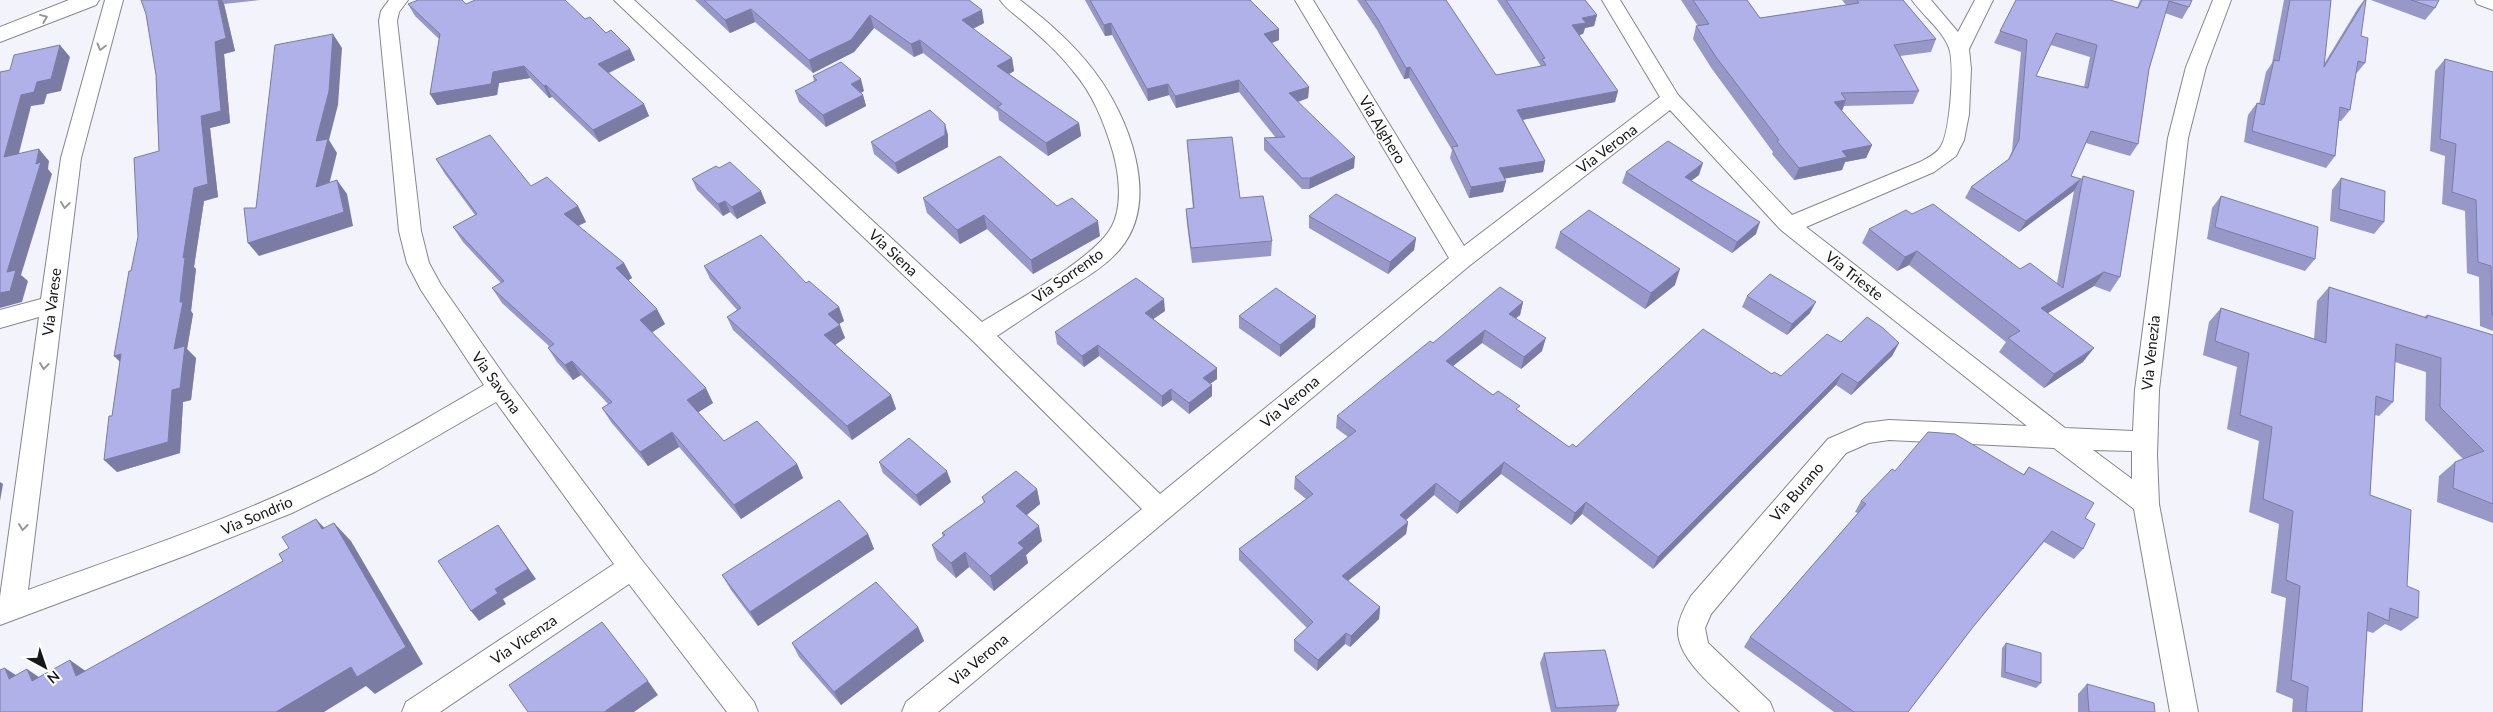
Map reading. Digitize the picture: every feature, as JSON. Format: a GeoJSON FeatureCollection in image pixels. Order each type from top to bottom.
{"type":"FeatureCollection","features":[{"type":"Feature","properties":{"kind":"street"},"geometry":{"type":"LineString","coordinates":[[0,18],[47,0]]}},
{"type":"Feature","properties":{"kind":"street"},"geometry":{"type":"LineString","coordinates":[[0,35],[88,0]]}},
{"type":"Feature","properties":{"kind":"street","name":"Via Varese"},"geometry":{"type":"LineString","coordinates":[[6,611],[52,306],[71,158],[114,0]]}},
{"type":"Feature","properties":{"kind":"street","name":"Via Savona"},"geometry":{"type":"LineString","coordinates":[[399,0],[390,11],[388,20],[410,231],[414,251],[432,290],[499,388],[632,567],[744,712]]}},
{"type":"Feature","properties":{"kind":"street","name":"Via Siena"},"geometry":{"type":"LineString","coordinates":[[622,0],[981,335],[1158,510]]}},
{"type":"Feature","properties":{"kind":"street","name":"Via Sorrento"},"geometry":{"type":"LineString","coordinates":[[981,335],[1099,257],[1121,231],[1130,197],[1121,146],[1110,115],[1098,91],[1070,54],[1009,0]]}},
{"type":"Feature","properties":{"kind":"street","name":"Via Alghero"},"geometry":{"type":"LineString","coordinates":[[1304,0],[1461,260]]}},
{"type":"Feature","properties":{"kind":"street","name":"Via Trieste"},"geometry":{"type":"LineString","coordinates":[[1611,0],[1671,100],[1789,225],[2146,504]]}},
{"type":"Feature","properties":{"kind":"street"},"geometry":{"type":"LineString","coordinates":[[1789,225],[1927,167],[1943,157],[1953,142],[1956,129],[1961,68],[1959,49],[1945,28],[1921,0]]}},
{"type":"Feature","properties":{"kind":"street"},"geometry":{"type":"LineString","coordinates":[[1959,49],[1984,0]]}},
{"type":"Feature","properties":{"kind":"street","name":"Via Venezia"},"geometry":{"type":"LineString","coordinates":[[2184,712],[2146,504],[2145,442],[2149,357],[2178,138],[2196,67],[2222,0]]}},
{"type":"Feature","properties":{"kind":"street"},"geometry":{"type":"LineString","coordinates":[[2484,0],[2493,4]]}},
{"type":"Feature","properties":{"kind":"street","name":"Via Verona"},"geometry":{"type":"LineString","coordinates":[[916,712],[1461,260],[1671,100]]}},
{"type":"Feature","properties":{"kind":"street"},"geometry":{"type":"LineString","coordinates":[[0,319],[52,306]]}},
{"type":"Feature","properties":{"kind":"street","name":"Via Sondrio"},"geometry":{"type":"LineString","coordinates":[[6,611],[200,539],[285,504],[397,448],[499,388]]}},
{"type":"Feature","properties":{"kind":"street","name":"Via Burano"},"geometry":{"type":"LineString","coordinates":[[1760,712],[1698,652],[1692,642],[1690,631],[1692,621],[1701,605],[1837,446],[1865,433],[1889,430],[2145,442]]}},
{"type":"Feature","properties":{"kind":"street","name":"Via Vicenza"},"geometry":{"type":"LineString","coordinates":[[416,712],[632,567]]}},
{"type":"Feature","properties":{"kind":"building"},"geometry":{"type":"Polygon","coordinates":[[[141,0],[218,0],[226,38],[215,42],[221,111],[201,116],[208,184],[194,188],[183,258],[185,257],[180,302],[183,302],[174,349],[185,346],[180,388],[172,390],[168,442],[104,460],[109,416],[112,416],[121,354],[114,356],[129,271],[131,271],[138,237],[134,158],[159,151],[156,75],[146,14],[141,0]]]}},
{"type":"Feature","properties":{"kind":"building"},"geometry":{"type":"Polygon","coordinates":[[[418,0],[462,0],[466,4],[475,0],[565,0],[585,19],[590,17],[606,33],[611,30],[630,49],[598,64],[644,104],[593,130],[524,66],[493,72],[491,84],[430,94],[440,34],[408,4],[418,0]]]}},
{"type":"Feature","properties":{"kind":"building"},"geometry":{"type":"Polygon","coordinates":[[[704,0],[969,0],[982,10],[962,20],[1012,58],[997,66],[1079,123],[1046,143],[997,107],[1002,104],[920,40],[911,44],[870,15],[851,40],[809,60],[751,9],[725,20],[704,0]]]}},
{"type":"Feature","properties":{"kind":"building"},"geometry":{"type":"Polygon","coordinates":[[[1090,0],[1250,0],[1279,29],[1264,34],[1309,87],[1289,93],[1355,157],[1310,178],[1302,178],[1264,138],[1285,137],[1239,80],[1175,96],[1168,84],[1147,89],[1111,23],[1104,25],[1090,0]]]}},
{"type":"Feature","properties":{"kind":"building"},"geometry":{"type":"Polygon","coordinates":[[[1365,0],[1446,0],[1496,75],[1546,65],[1542,59],[1545,58],[1506,0],[1585,0],[1597,15],[1582,18],[1586,23],[1572,25],[1618,91],[1517,110],[1545,161],[1499,168],[1506,181],[1471,187],[1452,147],[1458,146],[1410,67],[1406,68],[1365,0]]]}},
{"type":"Feature","properties":{"kind":"building"},"geometry":{"type":"Polygon","coordinates":[[[1693,0],[1747,0],[1760,18],[1859,3],[1857,0],[1903,0],[1936,39],[1894,45],[1919,91],[1841,93],[1846,100],[1834,102],[1872,145],[1842,151],[1847,157],[1799,168],[1716,57],[1696,26],[1709,24],[1693,0]]]}},
{"type":"Feature","properties":{"kind":"building"},"geometry":{"type":"Polygon","coordinates":[[[2016,0],[2110,0],[2138,8],[2142,0],[2192,0],[2189,7],[2169,1],[2149,69],[2138,144],[2091,131],[2071,176],[2081,179],[2026,221],[1971,187],[2009,159],[2019,140],[2027,40],[2000,31],[2016,0]],[[2056,33],[2036,76],[2088,88],[2097,45],[2056,33]]]}},
{"type":"Feature","properties":{"kind":"building"},"geometry":{"type":"Polygon","coordinates":[[[2290,0],[2331,0],[2324,67],[2366,0],[2361,36],[2368,38],[2365,63],[2358,61],[2350,110],[2340,107],[2335,156],[2252,131],[2257,103],[2264,105],[2274,60],[2279,61],[2290,0]]]}},
{"type":"Feature","properties":{"kind":"building"},"geometry":{"type":"Polygon","coordinates":[[[2411,0],[2439,0],[2435,8],[2411,0]]]}},
{"type":"Feature","properties":{"kind":"building"},"geometry":{"type":"Polygon","coordinates":[[[333,34],[329,91],[316,141],[328,139],[316,187],[337,180],[344,212],[248,243],[244,208],[256,208],[275,45],[333,34]]]}},
{"type":"Feature","properties":{"kind":"building"},"geometry":{"type":"Polygon","coordinates":[[[60,45],[51,79],[37,82],[34,92],[21,95],[4,157],[39,149],[36,164],[41,162],[7,272],[16,270],[10,291],[0,293],[0,72],[10,70],[14,55],[60,45]]]}},
{"type":"Feature","properties":{"kind":"building"},"geometry":{"type":"Polygon","coordinates":[[[2445,59],[2493,72],[2493,315],[2491,266],[2478,262],[2476,200],[2452,192],[2456,144],[2440,139],[2445,59]]]}},
{"type":"Feature","properties":{"kind":"building"},"geometry":{"type":"Polygon","coordinates":[[[841,62],[861,79],[851,84],[863,95],[823,115],[795,91],[817,80],[813,76],[841,62]]]}},
{"type":"Feature","properties":{"kind":"building"},"geometry":{"type":"Polygon","coordinates":[[[930,110],[945,124],[945,135],[895,163],[871,142],[930,110]]]}},
{"type":"Feature","properties":{"kind":"building"},"geometry":{"type":"Polygon","coordinates":[[[490,135],[531,186],[547,177],[578,206],[564,214],[624,263],[616,268],[657,309],[640,320],[706,388],[687,400],[724,441],[757,421],[797,464],[734,505],[672,432],[640,452],[602,408],[612,402],[572,361],[565,365],[548,348],[554,344],[492,288],[504,281],[453,227],[477,214],[436,159],[490,135]]]}},
{"type":"Feature","properties":{"kind":"building"},"geometry":{"type":"Polygon","coordinates":[[[1232,137],[1240,198],[1263,196],[1272,241],[1191,248],[1186,209],[1194,208],[1187,140],[1232,137]]]}},
{"type":"Feature","properties":{"kind":"building"},"geometry":{"type":"Polygon","coordinates":[[[1668,141],[1703,163],[1685,177],[1760,222],[1737,242],[1626,172],[1668,141]]]}},
{"type":"Feature","properties":{"kind":"building"},"geometry":{"type":"Polygon","coordinates":[[[1000,156],[1057,206],[1072,198],[1098,221],[1031,260],[984,215],[957,230],[923,198],[1000,156]]]}},
{"type":"Feature","properties":{"kind":"building"},"geometry":{"type":"Polygon","coordinates":[[[730,162],[761,191],[732,207],[725,201],[718,204],[692,179],[716,166],[719,168],[730,162]]]}},
{"type":"Feature","properties":{"kind":"building"},"geometry":{"type":"Polygon","coordinates":[[[2083,176],[2134,191],[2120,277],[2104,272],[2041,308],[2094,348],[2054,374],[2008,338],[2020,331],[1917,251],[1905,257],[1869,229],[1906,210],[1912,214],[1933,204],[2020,269],[2030,263],[2063,288],[2083,176]]]}},
{"type":"Feature","properties":{"kind":"building"},"geometry":{"type":"Polygon","coordinates":[[[2341,178],[2385,191],[2384,222],[2339,209],[2341,178]]]}},
{"type":"Feature","properties":{"kind":"building"},"geometry":{"type":"Polygon","coordinates":[[[1336,194],[1416,238],[1390,262],[1309,216],[1336,194]]]}},
{"type":"Feature","properties":{"kind":"building"},"geometry":{"type":"Polygon","coordinates":[[[2221,196],[2318,227],[2315,259],[2215,227],[2221,196]]]}},
{"type":"Feature","properties":{"kind":"building"},"geometry":{"type":"Polygon","coordinates":[[[1589,210],[1680,269],[1651,293],[1560,232],[1589,210]]]}},
{"type":"Feature","properties":{"kind":"building"},"geometry":{"type":"Polygon","coordinates":[[[761,235],[806,283],[809,281],[839,307],[828,314],[840,325],[824,335],[891,395],[847,426],[727,317],[741,308],[704,266],[761,235]]]}},
{"type":"Feature","properties":{"kind":"building"},"geometry":{"type":"Polygon","coordinates":[[[1770,274],[1816,302],[1792,324],[1747,296],[1770,274]]]}},
{"type":"Feature","properties":{"kind":"building"},"geometry":{"type":"Polygon","coordinates":[[[1136,278],[1164,299],[1145,313],[1217,368],[1203,378],[1212,385],[1189,403],[1171,389],[1162,396],[1098,345],[1082,356],[1055,332],[1136,278]]]}},
{"type":"Feature","properties":{"kind":"building"},"geometry":{"type":"Polygon","coordinates":[[[1500,287],[1523,302],[1509,314],[1546,338],[1524,357],[1485,330],[1446,361],[1493,395],[1498,391],[1520,406],[1516,409],[1569,447],[1573,444],[1576,447],[1703,329],[1772,374],[1774,372],[1781,376],[1827,334],[1841,342],[1867,317],[1883,328],[1899,343],[1858,383],[1842,373],[1658,557],[1586,502],[1575,513],[1504,462],[1460,502],[1436,483],[1400,515],[1408,522],[1342,576],[1380,607],[1351,636],[1346,633],[1318,660],[1294,640],[1313,622],[1239,549],[1313,494],[1295,477],[1356,431],[1337,416],[1430,341],[1433,343],[1500,287]]]}},
{"type":"Feature","properties":{"kind":"building"},"geometry":{"type":"Polygon","coordinates":[[[2329,287],[2427,318],[2427,315],[2493,335],[2493,504],[2453,488],[2455,462],[2484,451],[2440,407],[2441,358],[2396,344],[2393,402],[2376,396],[2370,495],[2411,510],[2407,586],[2419,591],[2418,618],[2390,608],[2389,621],[2368,612],[2362,712],[2306,712],[2308,687],[2291,680],[2300,586],[2286,580],[2293,511],[2263,499],[2272,427],[2240,415],[2249,353],[2215,341],[2221,308],[2326,343],[2329,287]]]}},
{"type":"Feature","properties":{"kind":"building"},"geometry":{"type":"Polygon","coordinates":[[[1276,288],[1316,316],[1280,345],[1239,316],[1276,288]]]}},
{"type":"Feature","properties":{"kind":"building"},"geometry":{"type":"Polygon","coordinates":[[[1928,432],[1955,434],[2024,475],[2029,467],[2094,503],[2085,518],[2095,524],[2083,549],[2052,531],[1973,627],[1908,712],[1854,712],[1750,637],[1866,504],[1861,501],[1892,469],[1895,471],[1928,432]]]}},
{"type":"Feature","properties":{"kind":"building"},"geometry":{"type":"Polygon","coordinates":[[[909,438],[947,471],[916,495],[879,462],[909,438]]]}},
{"type":"Feature","properties":{"kind":"building"},"geometry":{"type":"Polygon","coordinates":[[[1016,471],[1037,489],[1016,506],[1039,526],[1018,543],[1024,548],[990,576],[965,552],[951,563],[932,545],[945,535],[942,533],[985,502],[982,497],[1016,471]]]}},
{"type":"Feature","properties":{"kind":"building"},"geometry":{"type":"Polygon","coordinates":[[[839,500],[868,534],[750,612],[722,575],[839,500]]]}},
{"type":"Feature","properties":{"kind":"building"},"geometry":{"type":"Polygon","coordinates":[[[316,519],[322,529],[334,523],[406,647],[357,677],[351,667],[276,712],[0,712],[0,670],[5,668],[9,679],[27,669],[32,681],[70,660],[76,676],[283,561],[279,554],[289,548],[282,537],[316,519]]]}},
{"type":"Feature","properties":{"kind":"building"},"geometry":{"type":"Polygon","coordinates":[[[498,525],[528,569],[495,589],[498,593],[471,611],[438,561],[498,525]]]}},
{"type":"Feature","properties":{"kind":"building"},"geometry":{"type":"Polygon","coordinates":[[[876,582],[918,627],[834,692],[792,643],[876,582]]]}},
{"type":"Feature","properties":{"kind":"building"},"geometry":{"type":"Polygon","coordinates":[[[602,622],[648,681],[604,712],[528,712],[509,685],[602,622]]]}},
{"type":"Feature","properties":{"kind":"building"},"geometry":{"type":"Polygon","coordinates":[[[2006,643],[2041,653],[2041,683],[2005,672],[2006,643]]]}},
{"type":"Feature","properties":{"kind":"building"},"geometry":{"type":"Polygon","coordinates":[[[1605,650],[1619,705],[1556,708],[1544,653],[1605,650]]]}},
{"type":"Feature","properties":{"kind":"building"},"geometry":{"type":"Polygon","coordinates":[[[2087,684],[2154,703],[2155,712],[2089,712],[2087,684]]]}}]}
